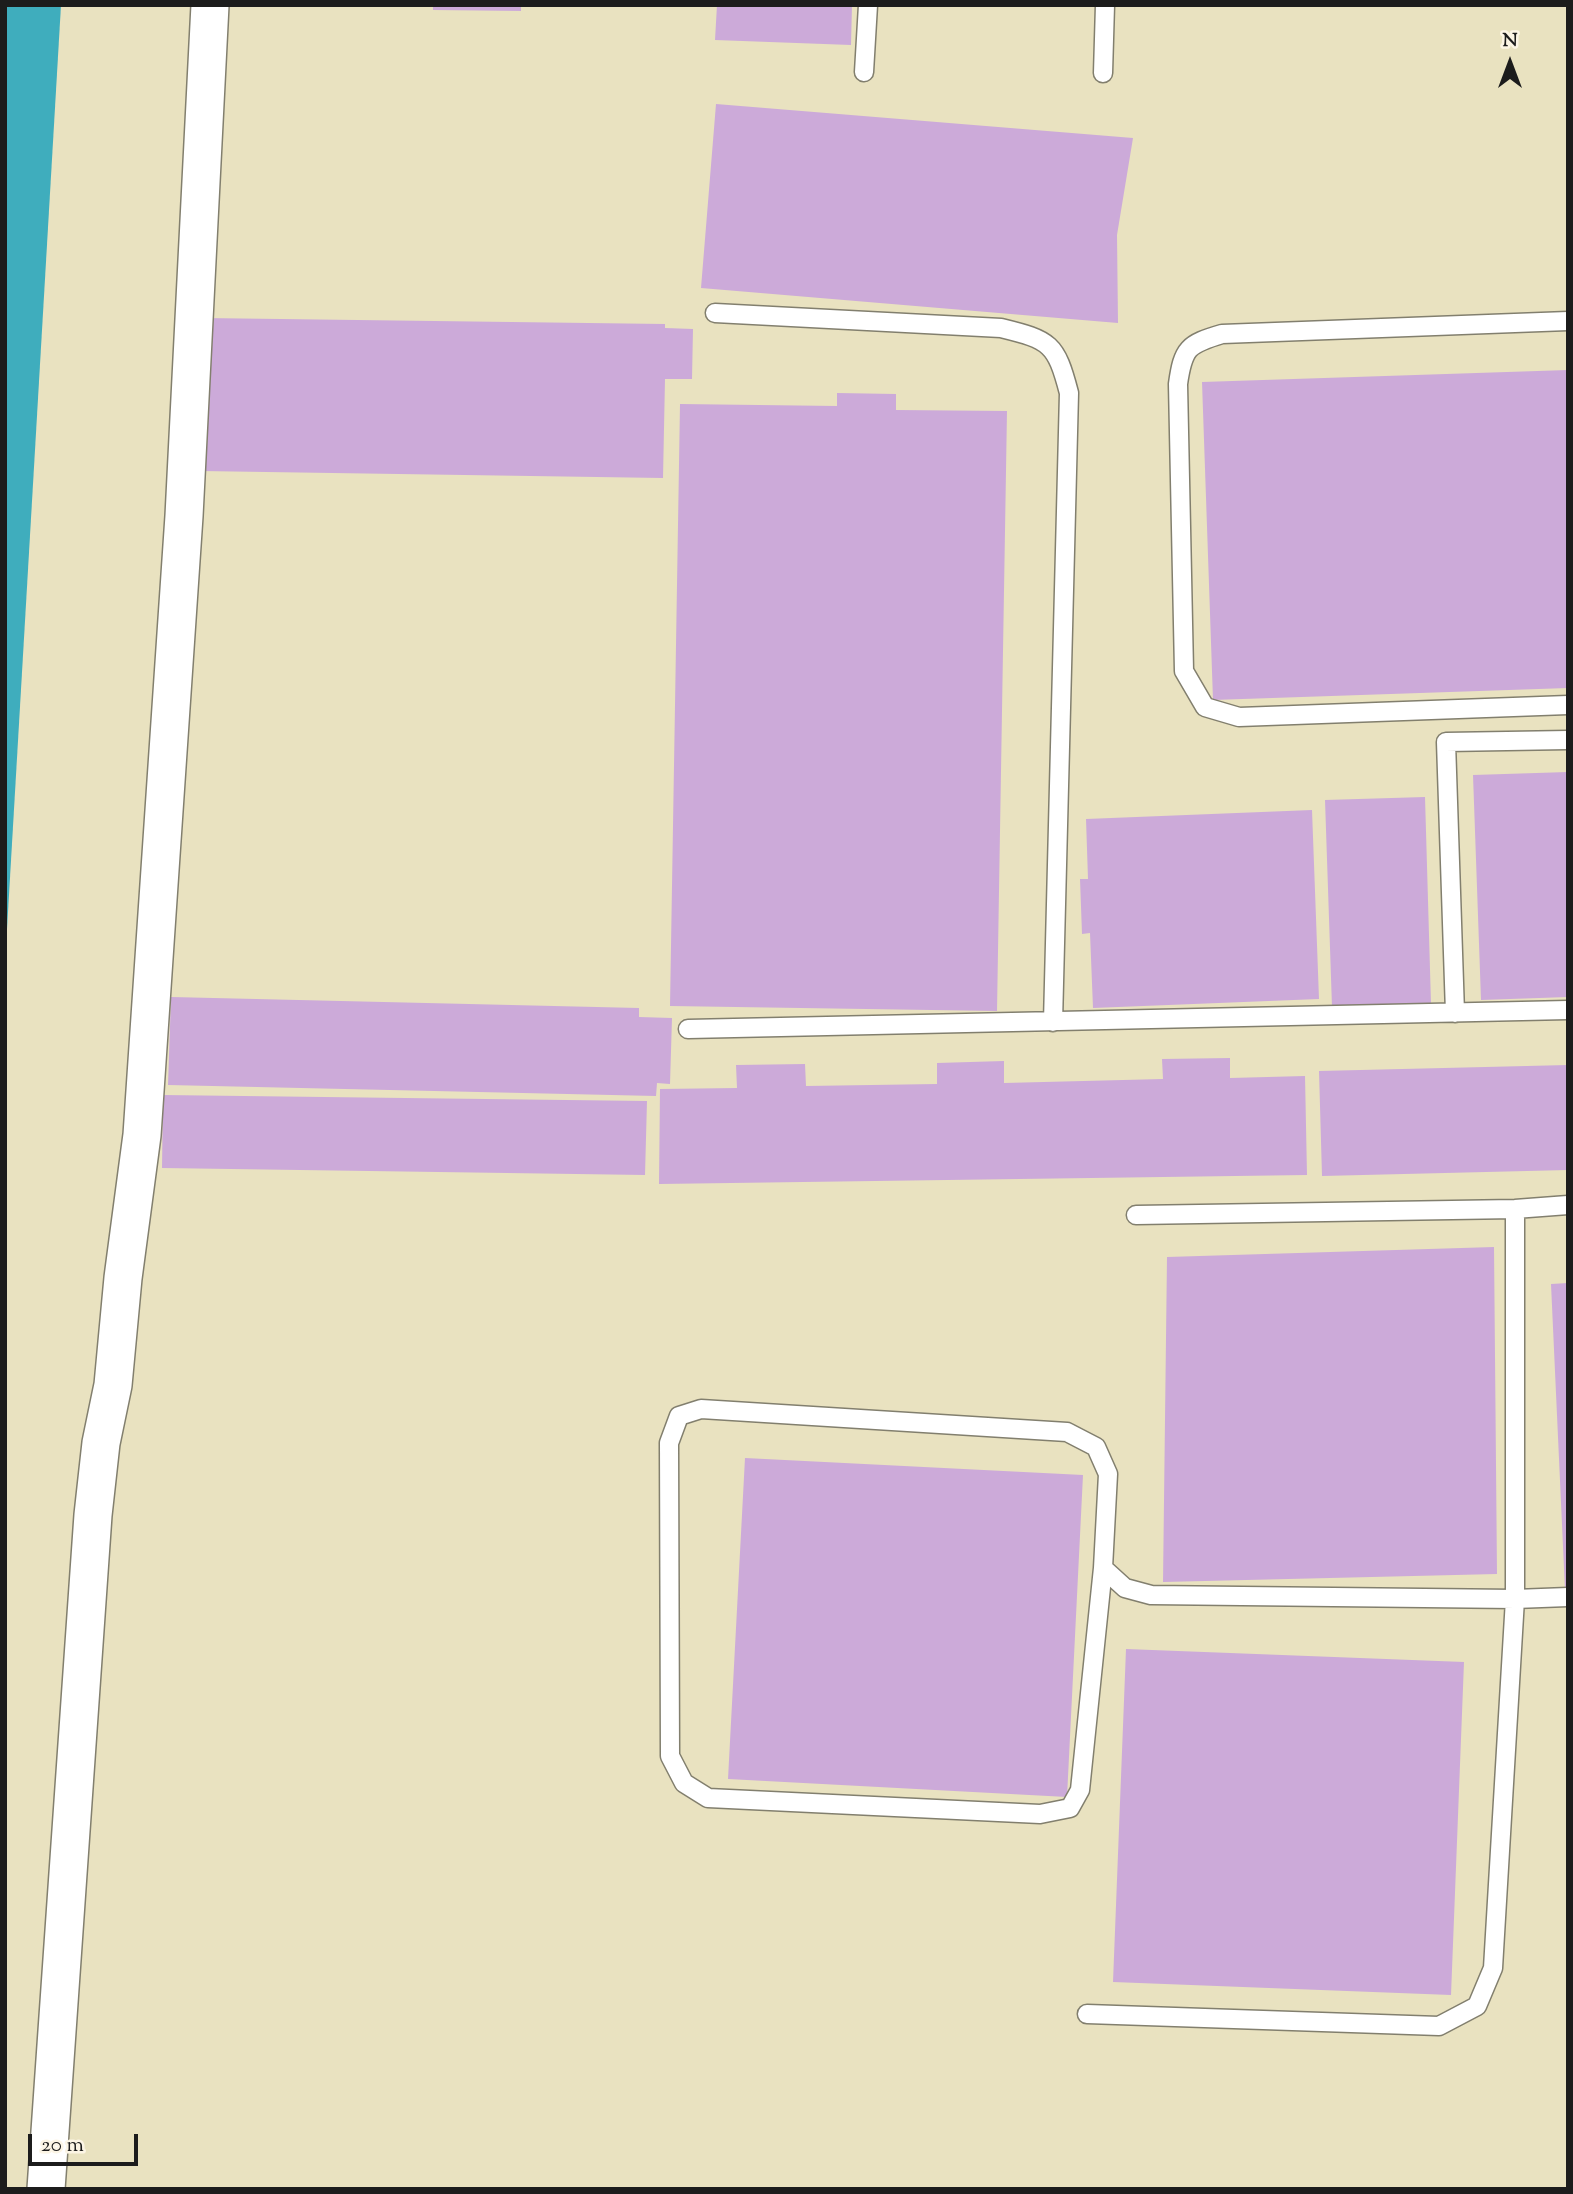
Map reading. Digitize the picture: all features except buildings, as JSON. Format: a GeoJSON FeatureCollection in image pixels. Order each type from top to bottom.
{"type":"FeatureCollection","features":[{"type":"Feature","properties":{"kind":"street"},"geometry":{"type":"LineString","coordinates":[[46,2189],[93,1515],[101,1443],[113,1385],[123,1278],[142,1135],[184,516],[210,5]]}},
{"type":"Feature","properties":{"kind":"lane"},"geometry":{"type":"LineString","coordinates":[[864,72],[868,5]]}},
{"type":"Feature","properties":{"kind":"lane"},"geometry":{"type":"LineString","coordinates":[[1103,73],[1105,5]]}},
{"type":"Feature","properties":{"kind":"lane"},"geometry":{"type":"LineString","coordinates":[[715,313],[1001,328],[1036,337],[1060,357],[1069,393],[1053,1022]]}},
{"type":"Feature","properties":{"kind":"lane"},"geometry":{"type":"LineString","coordinates":[[1568,321],[1222,334],[1194,342],[1181,358],[1178,384],[1184,670],[1205,707],[1239,718],[1568,705]]}},
{"type":"Feature","properties":{"kind":"lane"},"geometry":{"type":"LineString","coordinates":[[1455,1013],[1446,742],[1568,740]]}},
{"type":"Feature","properties":{"kind":"lane"},"geometry":{"type":"LineString","coordinates":[[688,1029],[1568,1010]]}},
{"type":"Feature","properties":{"kind":"lane"},"geometry":{"type":"LineString","coordinates":[[1136,1215],[1515,1209],[1568,1205]]}},
{"type":"Feature","properties":{"kind":"lane"},"geometry":{"type":"LineString","coordinates":[[1087,2014],[1439,2026],[1477,2006],[1493,1968],[1514,1599],[1515,1209]]}},
{"type":"Feature","properties":{"kind":"lane"},"geometry":{"type":"LineString","coordinates":[[701,1409],[1066,1432],[1096,1447],[1108,1474],[1103,1568],[1080,1790],[1070,1808],[1040,1814],[708,1798],[684,1783],[670,1756],[669,1443],[679,1416],[701,1409]]}},
{"type":"Feature","properties":{"kind":"lane"},"geometry":{"type":"LineString","coordinates":[[1103,1568],[1125,1588],[1151,1595],[1514,1599],[1568,1597]]}},
{"type":"Feature","properties":{"kind":"water"},"geometry":{"type":"Polygon","coordinates":[[[5,5],[61,5],[5,963],[5,5]]]}}]}
